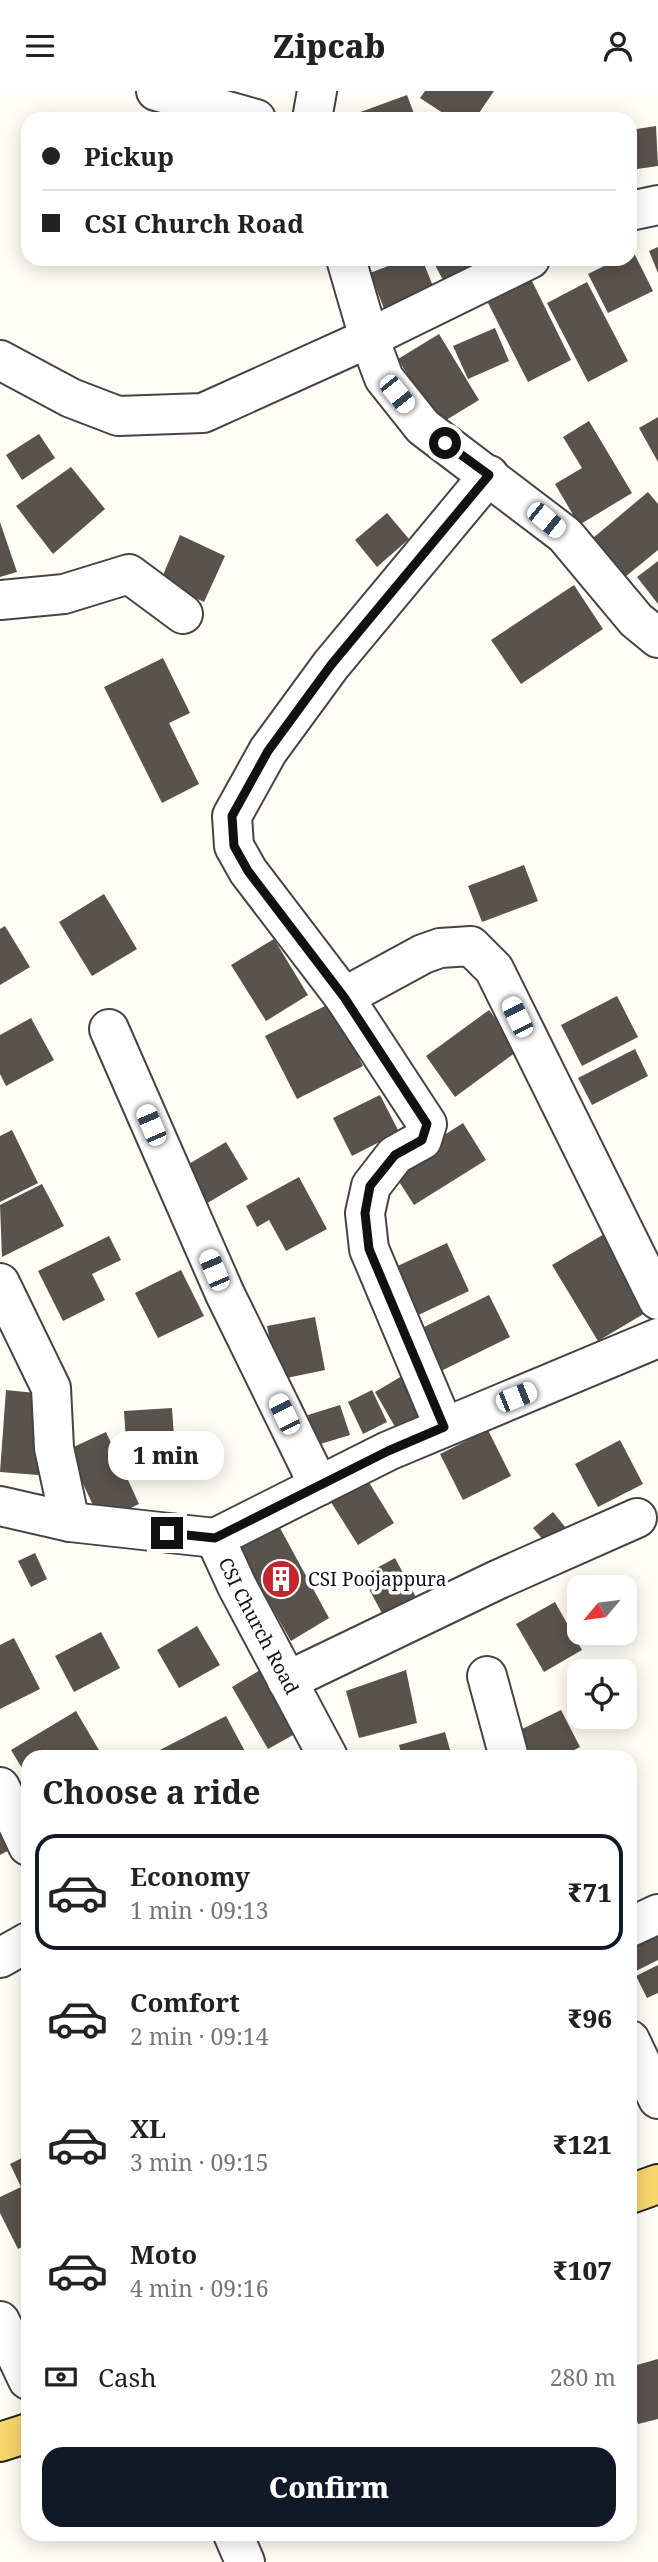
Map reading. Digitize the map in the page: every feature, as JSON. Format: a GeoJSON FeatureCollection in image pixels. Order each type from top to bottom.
{"type":"FeatureCollection","features":[{"type":"Feature","properties":{"kind":"main road"},"geometry":{"type":"LineString","coordinates":[[637,2192],[658,2184]]}},
{"type":"Feature","properties":{"kind":"main road"},"geometry":{"type":"LineString","coordinates":[[0,2442],[21,2435]]}},
{"type":"Feature","properties":{"kind":"street"},"geometry":{"type":"LineString","coordinates":[[156,91],[231,112]]}},
{"type":"Feature","properties":{"kind":"street"},"geometry":{"type":"LineString","coordinates":[[313,112],[317,91]]}},
{"type":"Feature","properties":{"kind":"street"},"geometry":{"type":"LineString","coordinates":[[637,210],[658,205]]}},
{"type":"Feature","properties":{"kind":"street"},"geometry":{"type":"LineString","coordinates":[[348,266],[384,378],[423,427],[565,535],[636,620],[658,638]]}},
{"type":"Feature","properties":{"kind":"street"},"geometry":{"type":"LineString","coordinates":[[0,360],[71,398],[118,416],[203,413],[369,338],[516,266]]}},
{"type":"Feature","properties":{"kind":"street"},"geometry":{"type":"LineString","coordinates":[[444,1427],[369,1249],[365,1213],[370,1186],[395,1155],[422,1140],[427,1124],[344,997],[248,871],[234,846],[232,816],[268,751],[331,665],[489,475]]}},
{"type":"Feature","properties":{"kind":"street"},"geometry":{"type":"LineString","coordinates":[[0,600],[64,594],[129,574],[183,614]]}},
{"type":"Feature","properties":{"kind":"street"},"geometry":{"type":"LineString","coordinates":[[344,997],[440,947],[471,946],[494,969],[658,1300]]}},
{"type":"Feature","properties":{"kind":"street"},"geometry":{"type":"LineString","coordinates":[[108,1029],[225,1294],[319,1486]]}},
{"type":"Feature","properties":{"kind":"street"},"geometry":{"type":"LineString","coordinates":[[0,1283],[51,1388],[54,1448],[70,1522]]}},
{"type":"Feature","properties":{"kind":"street"},"geometry":{"type":"LineString","coordinates":[[215,1538],[388,1451],[658,1338]]}},
{"type":"Feature","properties":{"kind":"street","name":"CSI Church Road"},"geometry":{"type":"LineString","coordinates":[[0,1506],[70,1522],[215,1538],[237,1586],[324,1750]]}},
{"type":"Feature","properties":{"kind":"street"},"geometry":{"type":"LineString","coordinates":[[288,1681],[497,1580],[637,1518]]}},
{"type":"Feature","properties":{"kind":"street"},"geometry":{"type":"LineString","coordinates":[[487,1676],[507,1750]]}},
{"type":"Feature","properties":{"kind":"street"},"geometry":{"type":"LineString","coordinates":[[0,1787],[21,1831]]}},
{"type":"Feature","properties":{"kind":"street"},"geometry":{"type":"LineString","coordinates":[[637,1924],[658,1914]]}},
{"type":"Feature","properties":{"kind":"street"},"geometry":{"type":"LineString","coordinates":[[0,1958],[21,1946]]}},
{"type":"Feature","properties":{"kind":"street"},"geometry":{"type":"LineString","coordinates":[[637,2055],[658,2099]]}},
{"type":"Feature","properties":{"kind":"street"},"geometry":{"type":"LineString","coordinates":[[0,2321],[21,2365]]}},
{"type":"Feature","properties":{"kind":"street"},"geometry":{"type":"LineString","coordinates":[[236,2541],[245,2562]]}},
{"type":"Feature","properties":{"kind":"building"},"geometry":{"type":"Polygon","coordinates":[[[425,91],[494,91],[480,112],[441,112],[420,98],[425,91]]]}},
{"type":"Feature","properties":{"kind":"building"},"geometry":{"type":"Polygon","coordinates":[[[407,95],[413,112],[360,112],[407,95]]]}},
{"type":"Feature","properties":{"kind":"building"},"geometry":{"type":"Polygon","coordinates":[[[656,126],[658,166],[637,169],[637,129],[656,126]]]}},
{"type":"Feature","properties":{"kind":"building"},"geometry":{"type":"Polygon","coordinates":[[[658,247],[658,273],[649,251],[658,247]]]}},
{"type":"Feature","properties":{"kind":"building"},"geometry":{"type":"Polygon","coordinates":[[[637,259],[653,291],[608,313],[588,274],[604,266],[637,266],[637,259]]]}},
{"type":"Feature","properties":{"kind":"building"},"geometry":{"type":"Polygon","coordinates":[[[388,266],[425,266],[435,291],[385,311],[370,273],[388,266]]]}},
{"type":"Feature","properties":{"kind":"building"},"geometry":{"type":"Polygon","coordinates":[[[436,266],[487,266],[446,286],[436,266]]]}},
{"type":"Feature","properties":{"kind":"building"},"geometry":{"type":"Polygon","coordinates":[[[529,275],[571,360],[528,382],[485,297],[529,275]]]}},
{"type":"Feature","properties":{"kind":"building"},"geometry":{"type":"Polygon","coordinates":[[[587,282],[628,361],[588,382],[547,303],[587,282]]]}},
{"type":"Feature","properties":{"kind":"building"},"geometry":{"type":"Polygon","coordinates":[[[495,328],[509,361],[468,379],[453,346],[495,328]]]}},
{"type":"Feature","properties":{"kind":"building"},"geometry":{"type":"Polygon","coordinates":[[[439,334],[479,400],[438,425],[398,359],[439,334]]]}},
{"type":"Feature","properties":{"kind":"building"},"geometry":{"type":"Polygon","coordinates":[[[658,417],[658,462],[639,428],[658,417]]]}},
{"type":"Feature","properties":{"kind":"building"},"geometry":{"type":"Polygon","coordinates":[[[589,421],[632,493],[579,525],[555,484],[582,468],[563,437],[589,421]]]}},
{"type":"Feature","properties":{"kind":"building"},"geometry":{"type":"Polygon","coordinates":[[[39,434],[55,458],[22,480],[6,455],[39,434]]]}},
{"type":"Feature","properties":{"kind":"building"},"geometry":{"type":"Polygon","coordinates":[[[71,467],[105,509],[53,554],[16,506],[71,467]]]}},
{"type":"Feature","properties":{"kind":"building"},"geometry":{"type":"Polygon","coordinates":[[[648,492],[658,504],[658,550],[625,577],[593,538],[648,492]]]}},
{"type":"Feature","properties":{"kind":"building"},"geometry":{"type":"Polygon","coordinates":[[[387,513],[409,539],[377,567],[355,540],[387,513]]]}},
{"type":"Feature","properties":{"kind":"building"},"geometry":{"type":"Polygon","coordinates":[[[0,522],[17,572],[0,577],[0,522]]]}},
{"type":"Feature","properties":{"kind":"building"},"geometry":{"type":"Polygon","coordinates":[[[180,535],[225,556],[204,602],[160,582],[180,535]]]}},
{"type":"Feature","properties":{"kind":"building"},"geometry":{"type":"Polygon","coordinates":[[[658,561],[658,604],[637,577],[658,561]]]}},
{"type":"Feature","properties":{"kind":"building"},"geometry":{"type":"Polygon","coordinates":[[[574,585],[603,629],[521,684],[491,640],[574,585]]]}},
{"type":"Feature","properties":{"kind":"building"},"geometry":{"type":"Polygon","coordinates":[[[163,658],[190,713],[169,723],[199,784],[162,803],[104,687],[163,658]]]}},
{"type":"Feature","properties":{"kind":"building"},"geometry":{"type":"Polygon","coordinates":[[[524,865],[538,901],[482,922],[468,886],[524,865]]]}},
{"type":"Feature","properties":{"kind":"building"},"geometry":{"type":"Polygon","coordinates":[[[104,894],[137,949],[92,976],[59,922],[104,894]]]}},
{"type":"Feature","properties":{"kind":"building"},"geometry":{"type":"Polygon","coordinates":[[[5,926],[30,967],[0,985],[0,929],[5,926]]]}},
{"type":"Feature","properties":{"kind":"building"},"geometry":{"type":"Polygon","coordinates":[[[274,939],[308,995],[266,1021],[231,965],[274,939]]]}},
{"type":"Feature","properties":{"kind":"building"},"geometry":{"type":"Polygon","coordinates":[[[617,996],[638,1037],[582,1066],[561,1025],[617,996]]]}},
{"type":"Feature","properties":{"kind":"building"},"geometry":{"type":"Polygon","coordinates":[[[331,1003],[363,1066],[297,1099],[265,1036],[331,1003]]]}},
{"type":"Feature","properties":{"kind":"building"},"geometry":{"type":"Polygon","coordinates":[[[489,1010],[519,1050],[455,1097],[426,1056],[489,1010]]]}},
{"type":"Feature","properties":{"kind":"building"},"geometry":{"type":"Polygon","coordinates":[[[31,1018],[54,1060],[6,1086],[0,1074],[0,1035],[31,1018]]]}},
{"type":"Feature","properties":{"kind":"building"},"geometry":{"type":"Polygon","coordinates":[[[635,1049],[648,1076],[592,1105],[578,1078],[635,1049]]]}},
{"type":"Feature","properties":{"kind":"building"},"geometry":{"type":"Polygon","coordinates":[[[380,1095],[399,1132],[352,1156],[333,1118],[380,1095]]]}},
{"type":"Feature","properties":{"kind":"building"},"geometry":{"type":"Polygon","coordinates":[[[463,1123],[486,1160],[414,1205],[391,1169],[463,1123]]]}},
{"type":"Feature","properties":{"kind":"building"},"geometry":{"type":"Polygon","coordinates":[[[12,1130],[38,1183],[0,1202],[0,1136],[12,1130]]]}},
{"type":"Feature","properties":{"kind":"building"},"geometry":{"type":"Polygon","coordinates":[[[226,1142],[248,1179],[204,1205],[182,1168],[226,1142]]]}},
{"type":"Feature","properties":{"kind":"building"},"geometry":{"type":"Polygon","coordinates":[[[299,1177],[327,1229],[286,1251],[269,1220],[257,1227],[246,1206],[299,1177]]]}},
{"type":"Feature","properties":{"kind":"building"},"geometry":{"type":"Polygon","coordinates":[[[42,1184],[64,1226],[2,1257],[0,1205],[42,1184]]]}},
{"type":"Feature","properties":{"kind":"building"},"geometry":{"type":"Polygon","coordinates":[[[611,1230],[657,1306],[598,1341],[552,1265],[611,1230]]]}},
{"type":"Feature","properties":{"kind":"building"},"geometry":{"type":"Polygon","coordinates":[[[109,1236],[121,1260],[92,1274],[105,1300],[63,1321],[38,1271],[109,1236]]]}},
{"type":"Feature","properties":{"kind":"building"},"geometry":{"type":"Polygon","coordinates":[[[447,1243],[469,1291],[412,1318],[389,1270],[447,1243]]]}},
{"type":"Feature","properties":{"kind":"building"},"geometry":{"type":"Polygon","coordinates":[[[181,1270],[204,1316],[158,1338],[135,1293],[181,1270]]]}},
{"type":"Feature","properties":{"kind":"building"},"geometry":{"type":"Polygon","coordinates":[[[489,1295],[510,1337],[441,1371],[420,1329],[489,1295]]]}},
{"type":"Feature","properties":{"kind":"building"},"geometry":{"type":"Polygon","coordinates":[[[315,1317],[325,1370],[277,1380],[267,1326],[315,1317]]]}},
{"type":"Feature","properties":{"kind":"building"},"geometry":{"type":"Polygon","coordinates":[[[402,1376],[426,1416],[398,1432],[375,1392],[402,1376]]]}},
{"type":"Feature","properties":{"kind":"building"},"geometry":{"type":"Polygon","coordinates":[[[6,1390],[45,1394],[38,1475],[0,1472],[6,1390]]]}},
{"type":"Feature","properties":{"kind":"building"},"geometry":{"type":"Polygon","coordinates":[[[372,1390],[387,1422],[363,1434],[348,1402],[372,1390]]]}},
{"type":"Feature","properties":{"kind":"building"},"geometry":{"type":"Polygon","coordinates":[[[340,1405],[350,1435],[317,1445],[308,1415],[340,1405]]]}},
{"type":"Feature","properties":{"kind":"building"},"geometry":{"type":"Polygon","coordinates":[[[172,1408],[176,1467],[128,1470],[124,1411],[172,1408]]]}},
{"type":"Feature","properties":{"kind":"building"},"geometry":{"type":"Polygon","coordinates":[[[488,1430],[511,1476],[463,1500],[440,1454],[488,1430]]]}},
{"type":"Feature","properties":{"kind":"building"},"geometry":{"type":"Polygon","coordinates":[[[106,1432],[139,1504],[101,1522],[67,1450],[106,1432]]]}},
{"type":"Feature","properties":{"kind":"building"},"geometry":{"type":"Polygon","coordinates":[[[620,1440],[643,1484],[598,1507],[575,1464],[620,1440]]]}},
{"type":"Feature","properties":{"kind":"building"},"geometry":{"type":"Polygon","coordinates":[[[365,1476],[394,1523],[358,1545],[329,1499],[365,1476]]]}},
{"type":"Feature","properties":{"kind":"building"},"geometry":{"type":"Polygon","coordinates":[[[553,1512],[570,1533],[550,1548],[533,1528],[553,1512]]]}},
{"type":"Feature","properties":{"kind":"building","name":"CSI Poojappura"},"geometry":{"type":"Polygon","coordinates":[[[274,1517],[329,1618],[291,1641],[233,1540],[274,1517]]]}},
{"type":"Feature","properties":{"kind":"building"},"geometry":{"type":"Polygon","coordinates":[[[35,1553],[47,1579],[31,1587],[18,1561],[35,1553]]]}},
{"type":"Feature","properties":{"kind":"building"},"geometry":{"type":"Polygon","coordinates":[[[395,1558],[417,1599],[384,1617],[362,1576],[395,1558]]]}},
{"type":"Feature","properties":{"kind":"building"},"geometry":{"type":"Polygon","coordinates":[[[555,1602],[567,1623],[567,1645],[579,1645],[582,1650],[544,1672],[516,1624],[555,1602]]]}},
{"type":"Feature","properties":{"kind":"building"},"geometry":{"type":"Polygon","coordinates":[[[197,1626],[220,1665],[179,1688],[157,1650],[197,1626]]]}},
{"type":"Feature","properties":{"kind":"building"},"geometry":{"type":"Polygon","coordinates":[[[101,1632],[120,1668],[74,1692],[55,1656],[101,1632]]]}},
{"type":"Feature","properties":{"kind":"building"},"geometry":{"type":"Polygon","coordinates":[[[14,1638],[40,1689],[0,1709],[0,1645],[14,1638]]]}},
{"type":"Feature","properties":{"kind":"building"},"geometry":{"type":"Polygon","coordinates":[[[265,1667],[302,1730],[268,1749],[232,1687],[265,1667]]]}},
{"type":"Feature","properties":{"kind":"building"},"geometry":{"type":"Polygon","coordinates":[[[406,1670],[417,1723],[359,1738],[346,1691],[406,1670]]]}},
{"type":"Feature","properties":{"kind":"building"},"geometry":{"type":"Polygon","coordinates":[[[561,1710],[567,1722],[567,1729],[571,1729],[580,1747],[574,1750],[525,1750],[516,1732],[561,1710]]]}},
{"type":"Feature","properties":{"kind":"building"},"geometry":{"type":"Polygon","coordinates":[[[76,1711],[99,1750],[21,1750],[21,1766],[11,1750],[76,1711]]]}},
{"type":"Feature","properties":{"kind":"building"},"geometry":{"type":"Polygon","coordinates":[[[226,1716],[244,1750],[160,1750],[226,1716]]]}},
{"type":"Feature","properties":{"kind":"building"},"geometry":{"type":"Polygon","coordinates":[[[445,1732],[450,1750],[400,1750],[399,1745],[445,1732]]]}},
{"type":"Feature","properties":{"kind":"building"},"geometry":{"type":"Polygon","coordinates":[[[0,1810],[19,1845],[0,1855],[0,1810]]]}},
{"type":"Feature","properties":{"kind":"building"},"geometry":{"type":"Polygon","coordinates":[[[658,1932],[658,1960],[637,1970],[637,1942],[658,1932]]]}},
{"type":"Feature","properties":{"kind":"building"},"geometry":{"type":"Polygon","coordinates":[[[658,1965],[658,1993],[647,1998],[637,1976],[658,1965]]]}},
{"type":"Feature","properties":{"kind":"building"},"geometry":{"type":"Polygon","coordinates":[[[21,2158],[21,2187],[10,2164],[21,2158]]]}},
{"type":"Feature","properties":{"kind":"building"},"geometry":{"type":"Polygon","coordinates":[[[21,2187],[21,2248],[18,2249],[0,2213],[0,2197],[21,2187]]]}},
{"type":"Feature","properties":{"kind":"building"},"geometry":{"type":"Polygon","coordinates":[[[658,2359],[658,2419],[638,2424],[637,2421],[637,2365],[658,2359]]]}},
{"type":"Feature","properties":{"kind":"place","name":"CSI Poojappura"},"geometry":{"type":"Point","coordinates":[281,1579]}},
{"type":"Feature","properties":{"kind":"route"},"geometry":{"type":"LineString","coordinates":[[167,1533],[215,1538],[388,1451],[444,1427],[369,1249],[365,1213],[370,1186],[395,1155],[422,1140],[427,1124],[344,997],[248,871],[234,846],[232,816],[268,751],[331,665],[489,475],[445,443]]}}]}
